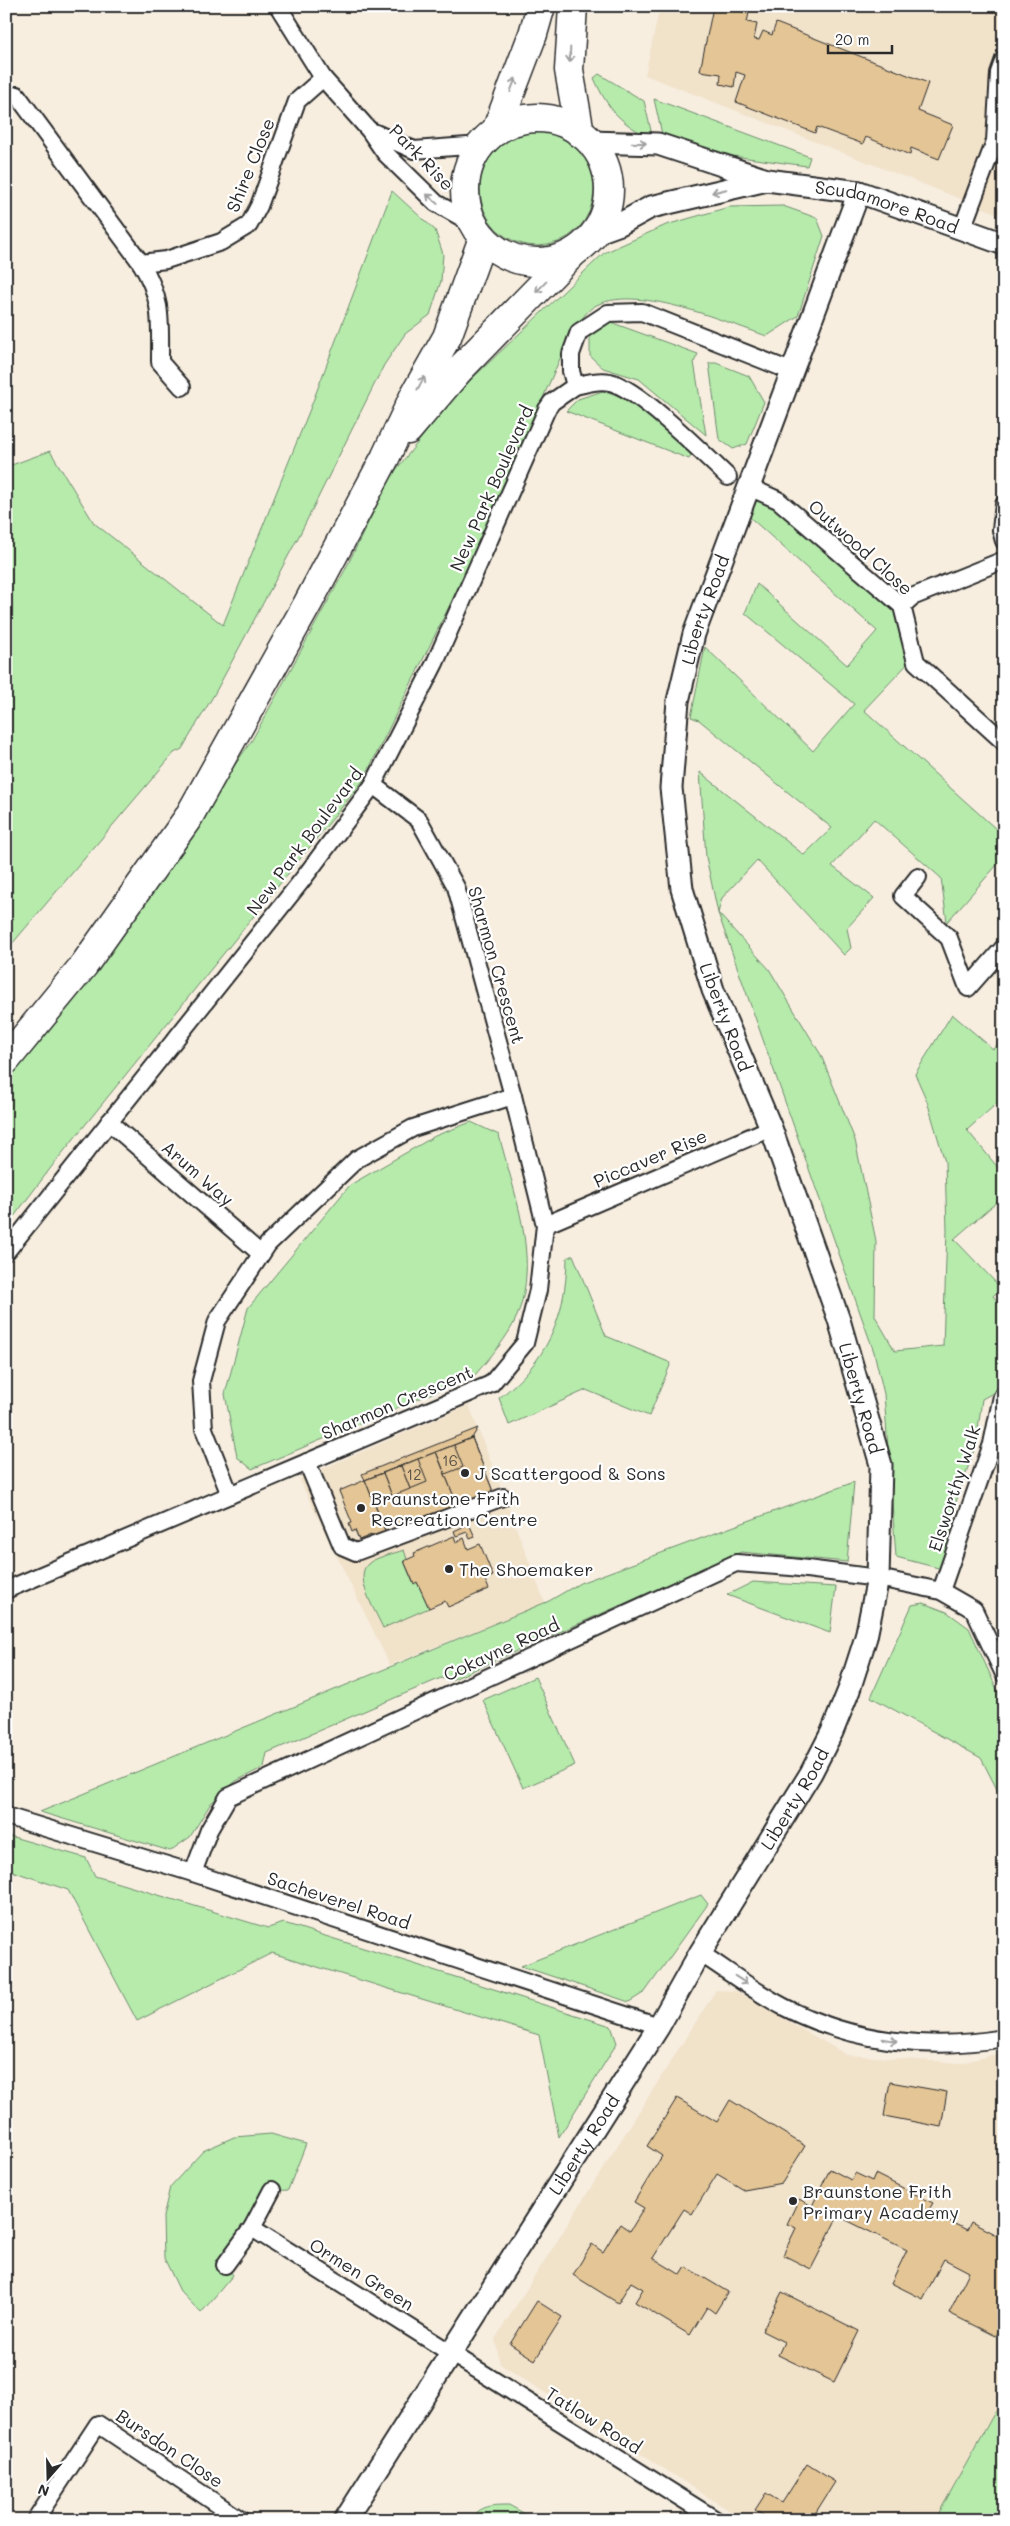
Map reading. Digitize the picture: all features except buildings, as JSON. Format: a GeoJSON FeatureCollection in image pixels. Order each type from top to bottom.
{"type":"FeatureCollection","features":[{"type":"Feature","properties":{"kind":"highway"},"geometry":{"type":"LineString","coordinates":[[541,6],[533,34],[488,138],[470,163],[465,183],[466,204],[478,231],[498,251],[516,260],[536,262],[556,260],[574,252]]}},
{"type":"Feature","properties":{"kind":"highway"},"geometry":{"type":"LineString","coordinates":[[573,6],[569,70],[585,137]]}},
{"type":"Feature","properties":{"kind":"highway"},"geometry":{"type":"LineString","coordinates":[[385,458],[459,370],[594,233],[604,216],[609,197],[602,158],[585,137],[560,122],[538,118],[516,121],[488,138]]}},
{"type":"Feature","properties":{"kind":"highway"},"geometry":{"type":"LineString","coordinates":[[6,1060],[84,965],[188,818],[308,603],[385,458],[415,394],[447,337],[478,231]]}},
{"type":"Feature","properties":{"kind":"street","name":"Park Rise"},"geometry":{"type":"LineString","coordinates":[[278,6],[323,78],[369,130],[385,153],[436,203],[478,231]]}},
{"type":"Feature","properties":{"kind":"street"},"geometry":{"type":"LineString","coordinates":[[962,229],[995,141],[999,73],[1004,59]]}},
{"type":"Feature","properties":{"kind":"street","name":"Shire Close"},"geometry":{"type":"LineString","coordinates":[[141,263],[166,260],[221,242],[249,225],[259,206],[297,101],[323,78]]}},
{"type":"Feature","properties":{"kind":"street"},"geometry":{"type":"LineString","coordinates":[[17,95],[141,263],[154,285],[160,310],[160,362],[182,387]]}},
{"type":"Feature","properties":{"kind":"street","name":"Park Rise"},"geometry":{"type":"LineString","coordinates":[[369,130],[414,150],[488,138]]}},
{"type":"Feature","properties":{"kind":"street","name":"Scudamore Road"},"geometry":{"type":"LineString","coordinates":[[585,137],[658,144],[767,180],[859,192],[1004,244]]}},
{"type":"Feature","properties":{"kind":"street","name":"Scudamore Road"},"geometry":{"type":"LineString","coordinates":[[594,233],[620,224],[651,207],[767,180]]}},
{"type":"Feature","properties":{"kind":"street","name":"Liberty Road"},"geometry":{"type":"LineString","coordinates":[[346,2520],[659,2026],[700,1953],[811,1773],[832,1732],[849,1690],[863,1646],[878,1578],[881,1465],[839,1320],[771,1128],[713,990],[691,923],[682,889],[671,788],[678,701],[694,634],[859,192]]}},
{"type":"Feature","properties":{"kind":"street"},"geometry":{"type":"LineString","coordinates":[[575,386],[571,371],[571,354],[579,332],[608,313],[642,312],[793,372]]}},
{"type":"Feature","properties":{"kind":"street","name":"New Park Boulevard"},"geometry":{"type":"LineString","coordinates":[[6,1252],[303,879],[373,785],[435,662],[547,409],[557,398],[575,386],[593,381],[610,382],[634,393],[728,477]]}},
{"type":"Feature","properties":{"kind":"street","name":"Outwood Close"},"geometry":{"type":"LineString","coordinates":[[749,487],[778,500],[902,606],[916,662],[1004,742]]}},
{"type":"Feature","properties":{"kind":"street"},"geometry":{"type":"LineString","coordinates":[[1004,504],[1001,530],[1004,541]]}},
{"type":"Feature","properties":{"kind":"street"},"geometry":{"type":"LineString","coordinates":[[902,606],[912,597],[1004,560]]}},
{"type":"Feature","properties":{"kind":"street","name":"Sharmon Crescent"},"geometry":{"type":"LineString","coordinates":[[6,1590],[491,1384],[525,1343],[538,1290],[545,1225],[513,1096],[456,888],[419,820],[373,785]]}},
{"type":"Feature","properties":{"kind":"street"},"geometry":{"type":"LineString","coordinates":[[918,877],[903,896],[949,938],[968,988],[1004,947]]}},
{"type":"Feature","properties":{"kind":"street"},"geometry":{"type":"LineString","coordinates":[[230,1495],[204,1429],[201,1380],[217,1321],[268,1244],[357,1159],[413,1128],[513,1096]]}},
{"type":"Feature","properties":{"kind":"street","name":"Arum Way"},"geometry":{"type":"LineString","coordinates":[[109,1122],[261,1254]]}},
{"type":"Feature","properties":{"kind":"street","name":"Piccaver Rise"},"geometry":{"type":"LineString","coordinates":[[545,1225],[771,1128]]}},
{"type":"Feature","properties":{"kind":"street","name":"Elsworthy Walk"},"geometry":{"type":"LineString","coordinates":[[941,1591],[992,1444],[1002,1396]]}},
{"type":"Feature","properties":{"kind":"street"},"geometry":{"type":"LineString","coordinates":[[307,1462],[342,1546],[356,1552],[503,1497]]}},
{"type":"Feature","properties":{"kind":"street","name":"Cokayne Road"},"geometry":{"type":"LineString","coordinates":[[193,1873],[209,1830],[228,1797],[736,1563],[791,1567],[878,1578],[941,1591],[974,1610],[1004,1674]]}},
{"type":"Feature","properties":{"kind":"street","name":"Sacheverel Road"},"geometry":{"type":"LineString","coordinates":[[6,1816],[193,1873],[659,2026]]}},
{"type":"Feature","properties":{"kind":"street"},"geometry":{"type":"LineString","coordinates":[[700,1953],[783,2006],[812,2020],[849,2032],[903,2042],[937,2045],[974,2043],[1004,2038]]}},
{"type":"Feature","properties":{"kind":"street"},"geometry":{"type":"LineString","coordinates":[[225,2266],[252,2228],[272,2190]]}},
{"type":"Feature","properties":{"kind":"street","name":"Ormen Green"},"geometry":{"type":"LineString","coordinates":[[252,2228],[451,2353]]}},
{"type":"Feature","properties":{"kind":"street","name":"Tatlow Road"},"geometry":{"type":"LineString","coordinates":[[451,2353],[716,2520]]}},
{"type":"Feature","properties":{"kind":"street","name":"Bursdon Close"},"geometry":{"type":"LineString","coordinates":[[34,2520],[98,2424],[241,2520]]}},
{"type":"Feature","properties":{"kind":"shaded area"},"geometry":{"type":"Polygon","coordinates":[[[660,6],[1004,6],[1004,216],[645,75],[660,6]]]}},
{"type":"Feature","properties":{"kind":"shaded area"},"geometry":{"type":"Polygon","coordinates":[[[469,1405],[545,1603],[390,1665],[299,1479],[469,1405]]]}},
{"type":"Feature","properties":{"kind":"shaded area","name":"Braunstone Frith Primary Academy"},"geometry":{"type":"Polygon","coordinates":[[[716,1990],[736,1991],[847,2055],[961,2063],[1004,2052],[1004,2414],[996,2410],[935,2520],[924,2520],[909,2511],[904,2520],[744,2520],[500,2364],[495,2339],[716,1990]]]}},
{"type":"Feature","properties":{"kind":"green space"},"geometry":{"type":"Polygon","coordinates":[[[599,74],[644,101],[653,139],[632,128],[610,107],[594,78],[599,74]]]}},
{"type":"Feature","properties":{"kind":"green space"},"geometry":{"type":"Polygon","coordinates":[[[654,99],[810,157],[807,166],[718,154],[664,143],[654,99]]]}},
{"type":"Feature","properties":{"kind":"green space"},"geometry":{"type":"Polygon","coordinates":[[[537,132],[559,136],[578,148],[590,167],[594,189],[590,211],[578,230],[559,242],[537,246],[515,242],[496,230],[484,211],[480,189],[484,167],[496,148],[515,136],[537,132]]]}},
{"type":"Feature","properties":{"kind":"green space"},"geometry":{"type":"Polygon","coordinates":[[[392,191],[435,230],[443,254],[441,281],[430,315],[405,334],[384,365],[300,534],[215,693],[182,749],[174,753],[6,951],[6,467],[50,451],[94,523],[223,625],[310,409],[392,191]]]}},
{"type":"Feature","properties":{"kind":"green space"},"geometry":{"type":"Polygon","coordinates":[[[783,206],[817,218],[824,236],[798,316],[767,336],[704,314],[655,301],[610,300],[593,307],[583,317],[569,338],[473,558],[363,781],[56,1161],[6,1227],[6,1076],[111,944],[252,740],[345,570],[391,476],[457,393],[604,253],[666,225],[729,207],[783,206]]]}},
{"type":"Feature","properties":{"kind":"green space"},"geometry":{"type":"Polygon","coordinates":[[[610,322],[698,354],[694,362],[706,435],[639,379],[603,368],[590,356],[590,336],[610,322]]]}},
{"type":"Feature","properties":{"kind":"green space"},"geometry":{"type":"Polygon","coordinates":[[[709,363],[716,363],[749,376],[764,402],[747,444],[733,449],[719,439],[709,363]]]}},
{"type":"Feature","properties":{"kind":"green space"},"geometry":{"type":"Polygon","coordinates":[[[603,391],[626,400],[650,416],[693,452],[689,459],[566,411],[578,399],[603,391]]]}},
{"type":"Feature","properties":{"kind":"green space"},"geometry":{"type":"Polygon","coordinates":[[[749,487],[902,606],[914,657],[864,710],[996,829],[1004,822],[1004,857],[947,922],[941,878],[874,819],[832,866],[874,898],[847,928],[851,948],[844,955],[757,860],[722,898],[718,913],[706,857],[700,772],[804,855],[832,828],[699,720],[691,717],[705,647],[813,751],[854,704],[745,613],[757,584],[847,665],[877,631],[745,513],[749,487]]]}},
{"type":"Feature","properties":{"kind":"green space"},"geometry":{"type":"Polygon","coordinates":[[[718,913],[769,969],[821,1055],[855,1140],[876,1241],[875,1316],[895,1351],[943,1346],[947,1231],[945,1162],[927,1101],[915,1074],[952,1014],[993,1049],[1004,1037],[1004,1097],[967,1130],[1004,1175],[1004,1208],[998,1201],[954,1239],[1001,1288],[993,1296],[1004,1309],[1004,1387],[982,1399],[976,1444],[947,1528],[955,1533],[942,1569],[896,1557],[884,1394],[874,1352],[718,913]]]}},
{"type":"Feature","properties":{"kind":"green space"},"geometry":{"type":"Polygon","coordinates":[[[471,1122],[499,1135],[522,1225],[526,1248],[524,1294],[517,1316],[509,1332],[475,1375],[252,1469],[237,1457],[225,1394],[248,1308],[350,1185],[435,1136],[471,1122]]]}},
{"type":"Feature","properties":{"kind":"green space"},"geometry":{"type":"Polygon","coordinates":[[[573,1255],[606,1336],[671,1363],[649,1416],[586,1390],[509,1425],[499,1398],[530,1369],[551,1337],[563,1300],[567,1258],[573,1255]]]}},
{"type":"Feature","properties":{"kind":"green space"},"geometry":{"type":"Polygon","coordinates":[[[854,1482],[847,1562],[741,1552],[449,1681],[441,1678],[267,1753],[264,1767],[236,1781],[211,1803],[190,1837],[170,1851],[40,1812],[549,1601],[580,1583],[854,1482]]]}},
{"type":"Feature","properties":{"kind":"green space"},"geometry":{"type":"Polygon","coordinates":[[[404,1550],[407,1559],[404,1561],[413,1583],[417,1582],[429,1608],[383,1628],[365,1587],[364,1571],[370,1562],[404,1550]]]}},
{"type":"Feature","properties":{"kind":"green space"},"geometry":{"type":"Polygon","coordinates":[[[753,1582],[836,1587],[830,1633],[727,1595],[753,1582]]]}},
{"type":"Feature","properties":{"kind":"green space"},"geometry":{"type":"Polygon","coordinates":[[[923,1603],[947,1612],[969,1628],[1004,1705],[1004,1803],[981,1758],[871,1697],[912,1605],[923,1603]]]}},
{"type":"Feature","properties":{"kind":"green space"},"geometry":{"type":"Polygon","coordinates":[[[535,1677],[575,1765],[523,1788],[483,1700],[535,1677]]]}},
{"type":"Feature","properties":{"kind":"green space"},"geometry":{"type":"Polygon","coordinates":[[[6,1835],[86,1858],[95,1876],[268,1928],[284,1923],[611,2026],[617,2043],[559,2137],[539,2035],[272,1953],[137,2021],[68,1890],[6,1869],[6,1835]]]}},
{"type":"Feature","properties":{"kind":"green space"},"geometry":{"type":"Polygon","coordinates":[[[701,1895],[708,1904],[645,1992],[629,2002],[521,1966],[701,1895]]]}},
{"type":"Feature","properties":{"kind":"green space"},"geometry":{"type":"Polygon","coordinates":[[[271,2134],[306,2144],[288,2190],[272,2191],[226,2265],[233,2275],[201,2313],[180,2291],[164,2258],[163,2217],[170,2187],[203,2151],[234,2137],[271,2134]]]}},
{"type":"Feature","properties":{"kind":"green space"},"geometry":{"type":"Polygon","coordinates":[[[996,2410],[1004,2414],[1004,2520],[935,2520],[996,2410]]]}},
{"type":"Feature","properties":{"kind":"green space"},"geometry":{"type":"Polygon","coordinates":[[[509,2505],[536,2520],[470,2520],[477,2511],[486,2507],[509,2505]]]}},
{"type":"Feature","properties":{"kind":"place","name":"J Scattergood & Sons"},"geometry":{"type":"Point","coordinates":[465,1473]}},
{"type":"Feature","properties":{"kind":"place","name":"Braunstone Frith Recreation Centre"},"geometry":{"type":"Point","coordinates":[361,1508]}},
{"type":"Feature","properties":{"kind":"place","name":"The Shoemaker"},"geometry":{"type":"Point","coordinates":[449,1569]}},
{"type":"Feature","properties":{"kind":"place","name":"Braunstone Frith Primary Academy"},"geometry":{"type":"Point","coordinates":[793,2201]}}]}
